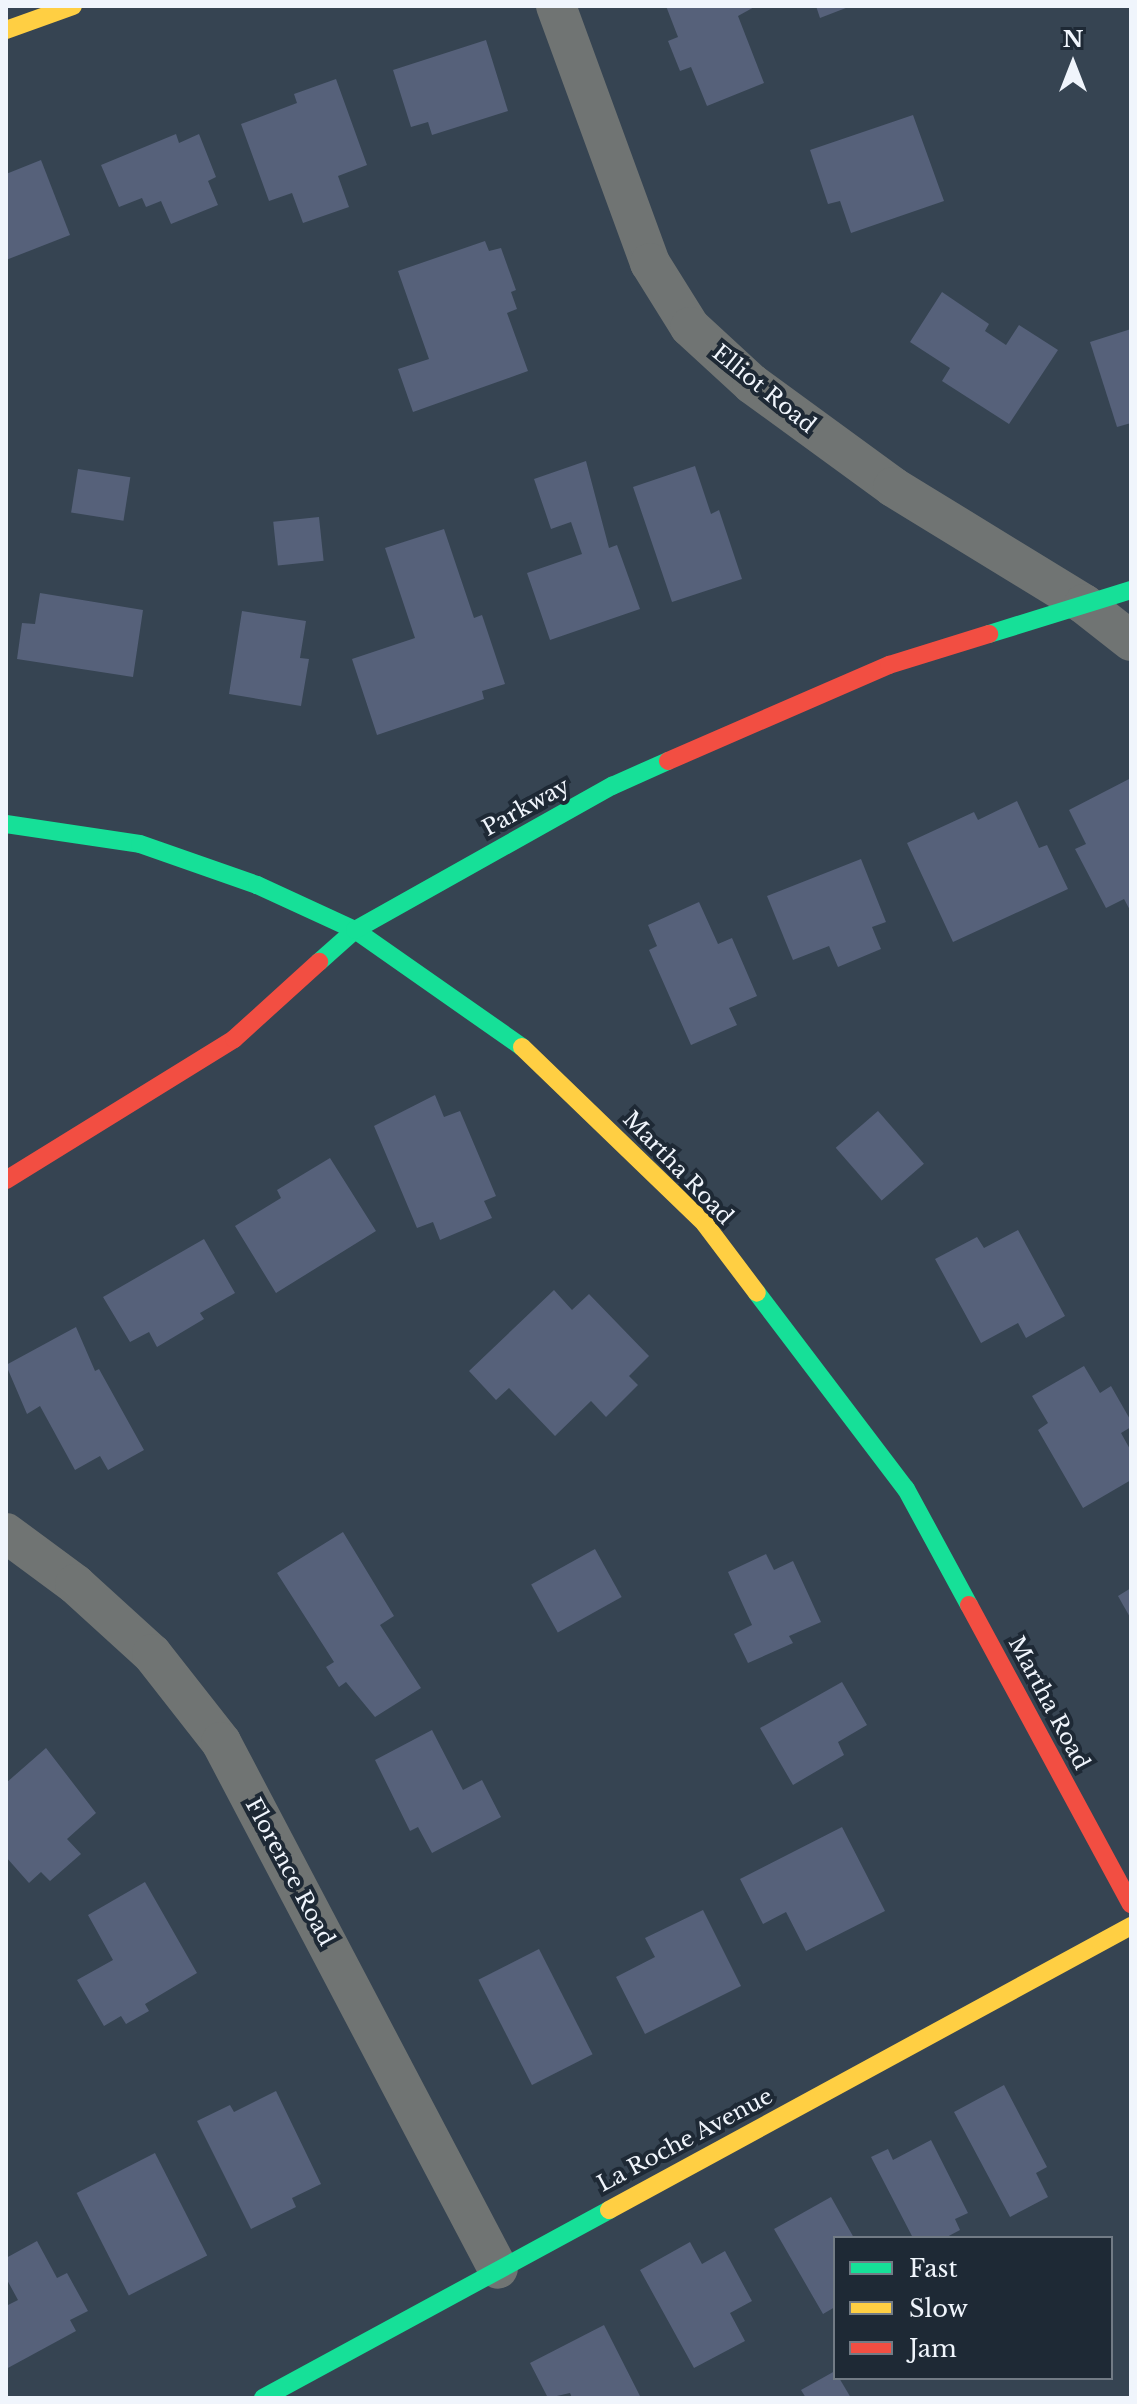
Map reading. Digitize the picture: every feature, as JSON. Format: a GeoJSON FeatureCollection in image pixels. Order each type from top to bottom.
{"type":"FeatureCollection","features":[{"type":"Feature","properties":{"kind":"street"},"geometry":{"type":"LineString","coordinates":[[6,30],[73,6]]}},
{"type":"Feature","properties":{"kind":"street","name":"Elliot Road"},"geometry":{"type":"LineString","coordinates":[[556,6],[650,263],[690,327],[752,384],[893,487],[1084,604],[1131,641]]}},
{"type":"Feature","properties":{"kind":"street","name":"Parkway"},"geometry":{"type":"LineString","coordinates":[[6,1180],[234,1039],[355,930],[612,786],[889,665],[1131,590]]}},
{"type":"Feature","properties":{"kind":"street","name":"Martha Road"},"geometry":{"type":"LineString","coordinates":[[6,824],[140,844],[257,885],[355,930],[512,1037],[705,1224],[906,1489],[1131,1904]]}},
{"type":"Feature","properties":{"kind":"street","name":"Florence Road"},"geometry":{"type":"LineString","coordinates":[[6,1533],[75,1584],[152,1654],[221,1742],[498,2269]]}},
{"type":"Feature","properties":{"kind":"street","name":"La Roche Avenue"},"geometry":{"type":"LineString","coordinates":[[263,2398],[1131,1926]]}},
{"type":"Feature","properties":{"kind":"building"},"geometry":{"type":"Polygon","coordinates":[[[666,6],[756,6],[738,16],[764,83],[707,106],[691,67],[680,71],[668,41],[678,37],[666,6]]]}},
{"type":"Feature","properties":{"kind":"building"},"geometry":{"type":"Polygon","coordinates":[[[816,6],[851,6],[820,18],[816,6]]]}},
{"type":"Feature","properties":{"kind":"building"},"geometry":{"type":"Polygon","coordinates":[[[486,40],[508,111],[432,135],[428,122],[411,127],[393,70],[486,40]]]}},
{"type":"Feature","properties":{"kind":"building"},"geometry":{"type":"Polygon","coordinates":[[[336,79],[367,165],[338,176],[349,207],[303,223],[292,193],[269,201],[241,124],[297,103],[294,94],[336,79]]]}},
{"type":"Feature","properties":{"kind":"building"},"geometry":{"type":"Polygon","coordinates":[[[913,115],[944,201],[851,233],[840,201],[828,204],[810,150],[913,115]]]}},
{"type":"Feature","properties":{"kind":"building"},"geometry":{"type":"Polygon","coordinates":[[[176,134],[179,143],[199,134],[216,177],[208,181],[218,205],[171,224],[161,201],[146,207],[142,198],[119,207],[101,165],[176,134]]]}},
{"type":"Feature","properties":{"kind":"building"},"geometry":{"type":"Polygon","coordinates":[[[41,160],[70,235],[6,260],[6,174],[41,160]]]}},
{"type":"Feature","properties":{"kind":"building"},"geometry":{"type":"Polygon","coordinates":[[[485,241],[489,251],[501,248],[516,290],[511,292],[517,309],[507,313],[528,371],[413,412],[398,369],[429,359],[398,271],[485,241]]]}},
{"type":"Feature","properties":{"kind":"building"},"geometry":{"type":"Polygon","coordinates":[[[942,292],[989,324],[985,331],[1006,345],[1019,325],[1058,350],[1009,424],[942,381],[950,368],[910,342],[942,292]]]}},
{"type":"Feature","properties":{"kind":"building"},"geometry":{"type":"Polygon","coordinates":[[[1131,329],[1131,423],[1117,427],[1090,342],[1131,329]]]}},
{"type":"Feature","properties":{"kind":"building"},"geometry":{"type":"Polygon","coordinates":[[[586,461],[609,548],[617,545],[640,609],[550,640],[527,573],[582,554],[571,522],[551,529],[534,479],[586,461]]]}},
{"type":"Feature","properties":{"kind":"building"},"geometry":{"type":"Polygon","coordinates":[[[695,466],[711,514],[719,510],[742,579],[672,602],[633,487],[695,466]]]}},
{"type":"Feature","properties":{"kind":"building"},"geometry":{"type":"Polygon","coordinates":[[[78,469],[130,477],[123,521],[71,512],[78,469]]]}},
{"type":"Feature","properties":{"kind":"building"},"geometry":{"type":"Polygon","coordinates":[[[319,517],[324,561],[278,566],[273,522],[319,517]]]}},
{"type":"Feature","properties":{"kind":"building"},"geometry":{"type":"Polygon","coordinates":[[[444,529],[474,618],[482,615],[505,684],[482,691],[484,699],[377,735],[352,659],[415,638],[385,548],[444,529]]]}},
{"type":"Feature","properties":{"kind":"building"},"geometry":{"type":"Polygon","coordinates":[[[40,593],[143,610],[133,677],[17,659],[22,623],[35,624],[40,593]]]}},
{"type":"Feature","properties":{"kind":"building"},"geometry":{"type":"Polygon","coordinates":[[[242,611],[306,621],[300,658],[309,659],[301,706],[229,694],[242,611]]]}},
{"type":"Feature","properties":{"kind":"building"},"geometry":{"type":"Polygon","coordinates":[[[1131,778],[1131,912],[1124,899],[1106,908],[1075,849],[1086,844],[1069,810],[1131,778]]]}},
{"type":"Feature","properties":{"kind":"building"},"geometry":{"type":"Polygon","coordinates":[[[1017,801],[1039,848],[1047,845],[1068,889],[953,942],[907,843],[974,812],[978,820],[1017,801]]]}},
{"type":"Feature","properties":{"kind":"building"},"geometry":{"type":"Polygon","coordinates":[[[861,859],[886,922],[872,927],[881,949],[838,967],[829,946],[793,960],[767,896],[861,859]]]}},
{"type":"Feature","properties":{"kind":"building"},"geometry":{"type":"Polygon","coordinates":[[[699,902],[718,944],[732,938],[757,996],[729,1008],[737,1025],[691,1045],[649,950],[657,946],[648,925],[699,902]]]}},
{"type":"Feature","properties":{"kind":"building"},"geometry":{"type":"Polygon","coordinates":[[[435,1095],[444,1117],[460,1111],[496,1196],[484,1201],[492,1218],[440,1240],[433,1222],[417,1228],[374,1126],[435,1095]]]}},
{"type":"Feature","properties":{"kind":"building"},"geometry":{"type":"Polygon","coordinates":[[[878,1111],[924,1164],[882,1201],[836,1148],[878,1111]]]}},
{"type":"Feature","properties":{"kind":"building"},"geometry":{"type":"Polygon","coordinates":[[[330,1158],[376,1231],[276,1293],[235,1226],[281,1198],[277,1190],[330,1158]]]}},
{"type":"Feature","properties":{"kind":"building"},"geometry":{"type":"Polygon","coordinates":[[[1018,1230],[1065,1316],[1026,1338],[1018,1323],[981,1343],[935,1259],[977,1237],[984,1248],[1018,1230]]]}},
{"type":"Feature","properties":{"kind":"building"},"geometry":{"type":"Polygon","coordinates":[[[204,1239],[235,1293],[200,1313],[204,1319],[157,1347],[149,1332],[130,1342],[103,1297],[204,1239]]]}},
{"type":"Feature","properties":{"kind":"building"},"geometry":{"type":"Polygon","coordinates":[[[554,1290],[572,1310],[589,1294],[649,1356],[629,1376],[638,1385],[606,1417],[591,1401],[555,1436],[509,1388],[496,1400],[469,1371],[554,1290]]]}},
{"type":"Feature","properties":{"kind":"building"},"geometry":{"type":"Polygon","coordinates":[[[76,1327],[95,1371],[99,1369],[144,1450],[108,1470],[100,1456],[75,1470],[40,1406],[27,1414],[6,1365],[76,1327]]]}},
{"type":"Feature","properties":{"kind":"building"},"geometry":{"type":"Polygon","coordinates":[[[1084,1366],[1100,1393],[1111,1386],[1131,1421],[1131,1427],[1121,1433],[1131,1451],[1131,1480],[1083,1508],[1038,1430],[1048,1423],[1032,1396],[1084,1366]]]}},
{"type":"Feature","properties":{"kind":"building"},"geometry":{"type":"Polygon","coordinates":[[[343,1532],[394,1616],[380,1625],[421,1688],[375,1717],[346,1682],[339,1687],[326,1667],[334,1662],[277,1573],[343,1532]]]}},
{"type":"Feature","properties":{"kind":"building"},"geometry":{"type":"Polygon","coordinates":[[[595,1549],[622,1597],[558,1632],[531,1584],[595,1549]]]}},
{"type":"Feature","properties":{"kind":"building"},"geometry":{"type":"Polygon","coordinates":[[[766,1554],[774,1570],[793,1561],[821,1622],[789,1636],[793,1643],[748,1663],[734,1634],[752,1625],[728,1572],[766,1554]]]}},
{"type":"Feature","properties":{"kind":"building"},"geometry":{"type":"Polygon","coordinates":[[[1131,1588],[1131,1619],[1118,1596],[1131,1588]]]}},
{"type":"Feature","properties":{"kind":"building"},"geometry":{"type":"Polygon","coordinates":[[[842,1682],[867,1725],[838,1742],[844,1755],[793,1785],[760,1728],[842,1682]]]}},
{"type":"Feature","properties":{"kind":"building"},"geometry":{"type":"Polygon","coordinates":[[[432,1730],[463,1790],[482,1780],[501,1817],[432,1853],[418,1827],[410,1831],[375,1760],[432,1730]]]}},
{"type":"Feature","properties":{"kind":"building"},"geometry":{"type":"Polygon","coordinates":[[[46,1748],[96,1813],[67,1839],[81,1854],[50,1881],[41,1872],[29,1883],[6,1857],[6,1783],[46,1748]]]}},
{"type":"Feature","properties":{"kind":"building"},"geometry":{"type":"Polygon","coordinates":[[[842,1827],[885,1911],[806,1951],[786,1912],[763,1924],[740,1879],[842,1827]]]}},
{"type":"Feature","properties":{"kind":"building"},"geometry":{"type":"Polygon","coordinates":[[[145,1882],[197,1973],[145,2004],[149,2011],[126,2024],[121,2016],[104,2026],[77,1980],[113,1960],[88,1915],[145,1882]]]}},
{"type":"Feature","properties":{"kind":"building"},"geometry":{"type":"Polygon","coordinates":[[[703,1910],[741,1986],[645,2034],[616,1977],[655,1957],[645,1938],[703,1910]]]}},
{"type":"Feature","properties":{"kind":"building"},"geometry":{"type":"Polygon","coordinates":[[[539,1949],[593,2054],[532,2085],[478,1980],[539,1949]]]}},
{"type":"Feature","properties":{"kind":"building"},"geometry":{"type":"Polygon","coordinates":[[[1004,2085],[1047,2167],[1036,2173],[1048,2197],[1010,2217],[954,2112],[1004,2085]]]}},
{"type":"Feature","properties":{"kind":"building"},"geometry":{"type":"Polygon","coordinates":[[[276,2091],[321,2184],[292,2198],[296,2207],[251,2229],[197,2121],[230,2105],[234,2112],[276,2091]]]}},
{"type":"Feature","properties":{"kind":"building"},"geometry":{"type":"Polygon","coordinates":[[[931,2140],[968,2213],[955,2219],[960,2230],[949,2236],[912,2236],[871,2157],[888,2149],[893,2160],[931,2140]]]}},
{"type":"Feature","properties":{"kind":"building"},"geometry":{"type":"Polygon","coordinates":[[[155,2153],[207,2255],[129,2295],[77,2193],[155,2153]]]}},
{"type":"Feature","properties":{"kind":"building"},"geometry":{"type":"Polygon","coordinates":[[[831,2197],[853,2236],[833,2236],[833,2308],[823,2314],[774,2229],[831,2197]]]}},
{"type":"Feature","properties":{"kind":"building"},"geometry":{"type":"Polygon","coordinates":[[[37,2241],[57,2278],[67,2273],[88,2311],[70,2320],[76,2331],[6,2369],[6,2306],[18,2300],[6,2278],[6,2258],[37,2241]]]}},
{"type":"Feature","properties":{"kind":"building"},"geometry":{"type":"Polygon","coordinates":[[[690,2242],[702,2264],[725,2251],[752,2301],[730,2313],[745,2341],[694,2368],[640,2270],[690,2242]]]}},
{"type":"Feature","properties":{"kind":"building"},"geometry":{"type":"Polygon","coordinates":[[[604,2325],[641,2398],[572,2398],[570,2393],[548,2398],[530,2363],[604,2325]]]}},
{"type":"Feature","properties":{"kind":"building"},"geometry":{"type":"Polygon","coordinates":[[[833,2372],[833,2380],[840,2380],[851,2398],[806,2398],[801,2390],[833,2372]]]}},
{"type":"Feature","properties":{"kind":"traffic: fast"},"geometry":{"type":"LineString","coordinates":[[989,634],[1131,590]]}},
{"type":"Feature","properties":{"kind":"traffic: fast"},"geometry":{"type":"LineString","coordinates":[[319,962],[355,930],[612,786],[668,761]]}},
{"type":"Feature","properties":{"kind":"traffic: fast"},"geometry":{"type":"LineString","coordinates":[[6,824],[140,844],[257,885],[355,930],[522,1047]]}},
{"type":"Feature","properties":{"kind":"traffic: fast"},"geometry":{"type":"LineString","coordinates":[[757,1293],[906,1489],[969,1605]]}},
{"type":"Feature","properties":{"kind":"traffic: fast"},"geometry":{"type":"LineString","coordinates":[[263,2398],[609,2210]]}},
{"type":"Feature","properties":{"kind":"traffic: slow"},"geometry":{"type":"LineString","coordinates":[[6,30],[73,6]]}},
{"type":"Feature","properties":{"kind":"traffic: slow"},"geometry":{"type":"LineString","coordinates":[[522,1047],[705,1224],[757,1293]]}},
{"type":"Feature","properties":{"kind":"traffic: slow"},"geometry":{"type":"LineString","coordinates":[[609,2210],[1131,1926]]}},
{"type":"Feature","properties":{"kind":"traffic: jam"},"geometry":{"type":"LineString","coordinates":[[668,761],[889,665],[989,634]]}},
{"type":"Feature","properties":{"kind":"traffic: jam"},"geometry":{"type":"LineString","coordinates":[[6,1180],[234,1039],[319,962]]}},
{"type":"Feature","properties":{"kind":"traffic: jam"},"geometry":{"type":"LineString","coordinates":[[969,1605],[1131,1904]]}}]}
